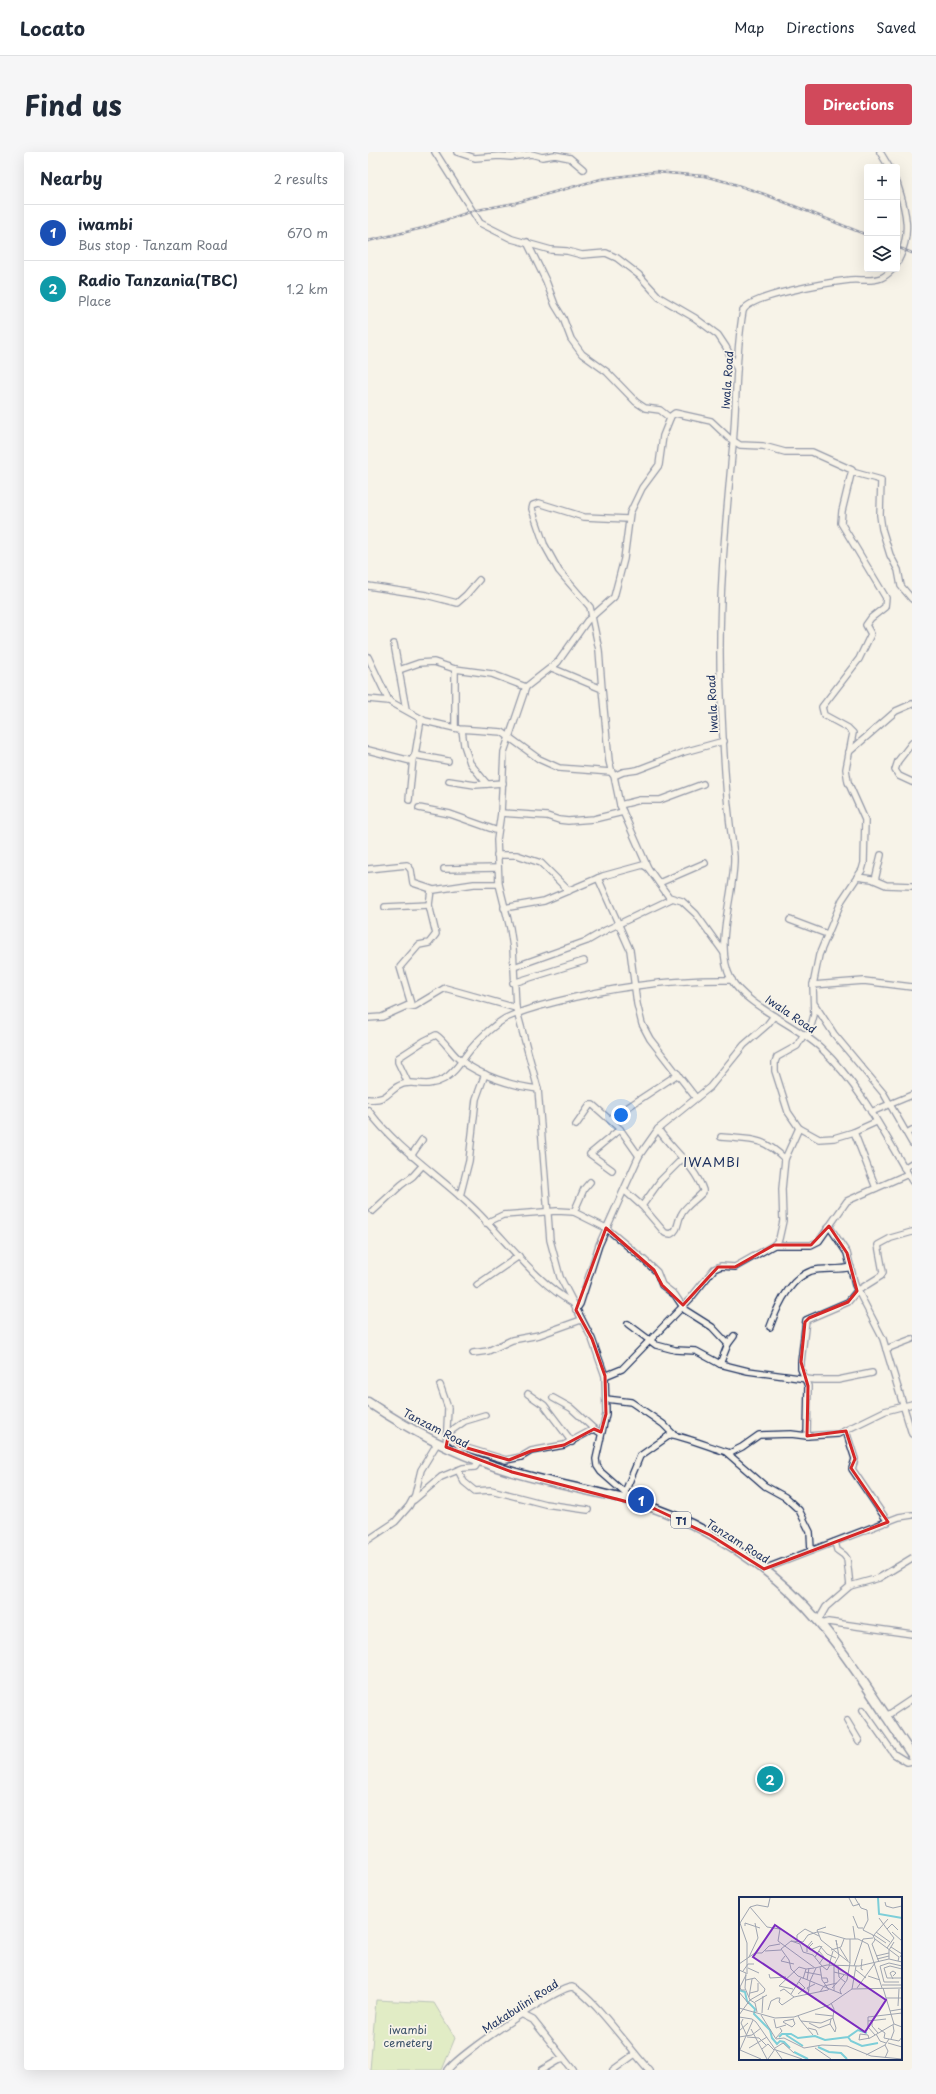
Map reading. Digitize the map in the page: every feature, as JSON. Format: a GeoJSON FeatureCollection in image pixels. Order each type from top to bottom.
{"type":"FeatureCollection","features":[{"type":"Feature","properties":{"kind":"highway","name":"Tanzam Road"},"geometry":{"type":"LineString","coordinates":[[368,1402],[398,1422],[479,1461],[529,1477],[635,1502],[693,1526],[728,1545],[764,1569],[819,1622],[846,1657],[912,1755]]}},
{"type":"Feature","properties":{"kind":"street"},"geometry":{"type":"LineString","coordinates":[[435,152],[480,224],[512,239],[527,242],[554,251],[567,251],[582,255],[606,254],[617,258],[639,275],[659,297],[695,318],[718,335],[737,369]]}},
{"type":"Feature","properties":{"kind":"street"},"geometry":{"type":"LineString","coordinates":[[458,152],[476,158],[501,155],[511,157],[531,154],[542,157],[554,155],[570,158],[583,169]]}},
{"type":"Feature","properties":{"kind":"street"},"geometry":{"type":"LineString","coordinates":[[880,152],[887,164]]}},
{"type":"Feature","properties":{"kind":"street"},"geometry":{"type":"LineString","coordinates":[[900,197],[908,234],[904,250],[900,257]]}},
{"type":"Feature","properties":{"kind":"street"},"geometry":{"type":"LineString","coordinates":[[527,242],[546,280],[555,305],[563,318],[571,339],[582,354],[607,372],[624,392],[636,402],[645,408],[660,410],[670,418]]}},
{"type":"Feature","properties":{"kind":"street","name":"Iwala Road"},"geometry":{"type":"LineString","coordinates":[[890,272],[887,276],[878,279],[851,280],[778,293],[748,305],[744,309],[737,369],[733,441],[725,515],[720,596],[720,684],[729,814],[734,859],[732,890],[723,945],[732,980],[749,998],[774,1016],[806,1035],[839,1066],[857,1089],[912,1181]]}},
{"type":"Feature","properties":{"kind":"street"},"geometry":{"type":"LineString","coordinates":[[635,1502],[601,1472],[597,1466],[601,1433],[606,1414],[605,1376],[592,1339],[560,1277],[553,1257],[547,1211],[538,1089],[516,1011],[510,928],[498,884],[498,831],[501,813],[504,752],[509,735],[526,687],[552,668],[564,655],[583,626],[614,597],[624,559],[628,519],[642,488],[659,465],[662,439],[673,414],[679,413],[708,419],[718,425],[733,441],[740,445],[763,446],[785,452],[812,452],[850,468],[852,472],[881,480],[880,515],[882,529],[890,555],[898,570],[901,586],[912,599]]}},
{"type":"Feature","properties":{"kind":"street"},"geometry":{"type":"LineString","coordinates":[[852,472],[842,511],[841,523],[884,594],[886,603],[885,607],[871,618],[866,625],[871,634],[859,659],[822,707],[824,715],[852,732],[853,738],[848,753],[846,769],[848,782],[865,820],[864,864],[842,900],[819,955],[813,985],[814,1015],[806,1035],[797,1046],[777,1057],[774,1067],[788,1112],[799,1128],[819,1139],[834,1138],[854,1132],[876,1122]]}},
{"type":"Feature","properties":{"kind":"street"},"geometry":{"type":"LineString","coordinates":[[628,519],[584,517],[539,502],[532,506],[532,512],[544,544],[562,575],[590,607],[600,656],[604,716],[613,775],[620,805],[648,868],[671,899]]}},
{"type":"Feature","properties":{"kind":"street"},"geometry":{"type":"LineString","coordinates":[[368,586],[426,595],[457,603],[466,596],[479,580]]}},
{"type":"Feature","properties":{"kind":"street"},"geometry":{"type":"LineString","coordinates":[[394,644],[406,709]]}},
{"type":"Feature","properties":{"kind":"street"},"geometry":{"type":"LineString","coordinates":[[368,657],[389,701]]}},
{"type":"Feature","properties":{"kind":"street"},"geometry":{"type":"LineString","coordinates":[[399,670],[428,662],[439,663],[455,669],[492,674],[526,687]]}},
{"type":"Feature","properties":{"kind":"street"},"geometry":{"type":"LineString","coordinates":[[552,668],[602,689]]}},
{"type":"Feature","properties":{"kind":"street"},"geometry":{"type":"LineString","coordinates":[[455,669],[455,728]]}},
{"type":"Feature","properties":{"kind":"street"},"geometry":{"type":"LineString","coordinates":[[368,699],[389,701],[406,709],[421,719],[462,730],[499,732],[509,735],[528,751],[555,767],[613,775],[637,770],[684,752],[724,741]]}},
{"type":"Feature","properties":{"kind":"street"},"geometry":{"type":"LineString","coordinates":[[848,753],[896,711],[912,704]]}},
{"type":"Feature","properties":{"kind":"street"},"geometry":{"type":"LineString","coordinates":[[408,800],[421,719]]}},
{"type":"Feature","properties":{"kind":"street"},"geometry":{"type":"LineString","coordinates":[[462,730],[470,763],[487,784]]}},
{"type":"Feature","properties":{"kind":"street"},"geometry":{"type":"LineString","coordinates":[[912,743],[898,761],[895,770],[899,776],[912,782]]}},
{"type":"Feature","properties":{"kind":"street"},"geometry":{"type":"LineString","coordinates":[[368,750],[407,761],[414,756],[448,761]]}},
{"type":"Feature","properties":{"kind":"street"},"geometry":{"type":"LineString","coordinates":[[449,781],[475,785],[503,783]]}},
{"type":"Feature","properties":{"kind":"street"},"geometry":{"type":"LineString","coordinates":[[620,805],[646,799],[660,800],[703,784]]}},
{"type":"Feature","properties":{"kind":"street"},"geometry":{"type":"LineString","coordinates":[[419,808],[450,814],[498,831]]}},
{"type":"Feature","properties":{"kind":"street"},"geometry":{"type":"LineString","coordinates":[[501,813],[547,816],[568,821],[594,819],[622,812]]}},
{"type":"Feature","properties":{"kind":"street"},"geometry":{"type":"LineString","coordinates":[[497,855],[517,855],[541,863],[569,891]]}},
{"type":"Feature","properties":{"kind":"street"},"geometry":{"type":"LineString","coordinates":[[875,880],[881,856]]}},
{"type":"Feature","properties":{"kind":"street"},"geometry":{"type":"LineString","coordinates":[[659,883],[705,863]]}},
{"type":"Feature","properties":{"kind":"street"},"geometry":{"type":"LineString","coordinates":[[368,869],[407,865],[411,870],[413,883],[430,890],[474,884],[498,884]]}},
{"type":"Feature","properties":{"kind":"street"},"geometry":{"type":"LineString","coordinates":[[504,908],[544,901],[598,878],[638,865],[643,865],[648,868]]}},
{"type":"Feature","properties":{"kind":"street"},"geometry":{"type":"LineString","coordinates":[[444,869],[498,868]]}},
{"type":"Feature","properties":{"kind":"street"},"geometry":{"type":"LineString","coordinates":[[857,877],[875,880],[886,885],[912,886]]}},
{"type":"Feature","properties":{"kind":"street"},"geometry":{"type":"LineString","coordinates":[[598,878],[630,950],[639,1014],[646,1032],[696,1098]]}},
{"type":"Feature","properties":{"kind":"street"},"geometry":{"type":"LineString","coordinates":[[408,1006],[411,1001],[400,967],[419,945],[427,944],[435,936],[436,930],[428,905],[430,890]]}},
{"type":"Feature","properties":{"kind":"street"},"geometry":{"type":"LineString","coordinates":[[514,967],[587,942],[606,930],[671,899],[682,901],[690,908],[724,953]]}},
{"type":"Feature","properties":{"kind":"street"},"geometry":{"type":"LineString","coordinates":[[385,907],[428,905]]}},
{"type":"Feature","properties":{"kind":"street"},"geometry":{"type":"LineString","coordinates":[[790,920],[827,934]]}},
{"type":"Feature","properties":{"kind":"street"},"geometry":{"type":"LineString","coordinates":[[513,983],[584,961]]}},
{"type":"Feature","properties":{"kind":"street"},"geometry":{"type":"LineString","coordinates":[[368,1099],[386,1097],[398,1086],[408,1083],[423,1085],[439,1082],[447,1077],[489,1029],[516,1011],[576,996],[634,986],[708,980],[732,980]]}},
{"type":"Feature","properties":{"kind":"street"},"geometry":{"type":"LineString","coordinates":[[813,985],[864,981],[912,987]]}},
{"type":"Feature","properties":{"kind":"street"},"geometry":{"type":"LineString","coordinates":[[368,1018],[382,1017],[408,1006],[416,1006],[445,988],[516,1011]]}},
{"type":"Feature","properties":{"kind":"street"},"geometry":{"type":"LineString","coordinates":[[814,1002],[834,1034],[884,1094],[889,1104],[909,1132],[912,1143]]}},
{"type":"Feature","properties":{"kind":"street"},"geometry":{"type":"LineString","coordinates":[[576,1310],[580,1304],[598,1245],[624,1192],[639,1156],[658,1129],[713,1083],[744,1045],[772,1020],[774,1016]]}},
{"type":"Feature","properties":{"kind":"street"},"geometry":{"type":"LineString","coordinates":[[408,1083],[398,1062],[398,1058],[433,1036],[438,1037],[462,1061],[485,1074],[518,1086],[538,1089]]}},
{"type":"Feature","properties":{"kind":"street"},"geometry":{"type":"LineString","coordinates":[[460,1196],[469,1161],[476,1099],[485,1074]]}},
{"type":"Feature","properties":{"kind":"street"},"geometry":{"type":"LineString","coordinates":[[610,1119],[678,1074]]}},
{"type":"Feature","properties":{"kind":"street"},"geometry":{"type":"LineString","coordinates":[[871,1112],[912,1095]]}},
{"type":"Feature","properties":{"kind":"street"},"geometry":{"type":"LineString","coordinates":[[576,1125],[591,1105],[610,1119],[620,1129],[639,1156]]}},
{"type":"Feature","properties":{"kind":"street"},"geometry":{"type":"LineString","coordinates":[[368,1110],[411,1156],[460,1196],[550,1287],[573,1303]]}},
{"type":"Feature","properties":{"kind":"street"},"geometry":{"type":"LineString","coordinates":[[605,1376],[621,1370],[683,1306],[714,1269],[721,1266],[735,1267],[774,1245],[779,1239],[783,1221],[782,1189],[785,1160],[799,1128]]}},
{"type":"Feature","properties":{"kind":"street"},"geometry":{"type":"LineString","coordinates":[[612,1170],[590,1154],[620,1129]]}},
{"type":"Feature","properties":{"kind":"street"},"geometry":{"type":"LineString","coordinates":[[624,1192],[642,1206],[665,1233],[671,1234],[675,1232],[681,1215],[704,1190],[682,1159],[667,1143],[658,1129]]}},
{"type":"Feature","properties":{"kind":"street"},"geometry":{"type":"LineString","coordinates":[[854,1132],[876,1188]]}},
{"type":"Feature","properties":{"kind":"street"},"geometry":{"type":"LineString","coordinates":[[720,1137],[762,1142],[777,1151],[785,1160]]}},
{"type":"Feature","properties":{"kind":"street"},"geometry":{"type":"LineString","coordinates":[[411,1156],[422,1140]]}},
{"type":"Feature","properties":{"kind":"street"},"geometry":{"type":"LineString","coordinates":[[642,1206],[660,1181],[682,1159]]}},
{"type":"Feature","properties":{"kind":"street"},"geometry":{"type":"LineString","coordinates":[[904,1168],[912,1163]]}},
{"type":"Feature","properties":{"kind":"street"},"geometry":{"type":"LineString","coordinates":[[373,1211],[413,1176],[422,1166]]}},
{"type":"Feature","properties":{"kind":"street"},"geometry":{"type":"LineString","coordinates":[[774,1245],[811,1245],[819,1241],[847,1201],[908,1174]]}},
{"type":"Feature","properties":{"kind":"street"},"geometry":{"type":"LineString","coordinates":[[574,1212],[584,1189],[590,1182]]}},
{"type":"Feature","properties":{"kind":"street"},"geometry":{"type":"LineString","coordinates":[[486,1223],[503,1215],[547,1211],[574,1212],[606,1228],[654,1270],[663,1286],[674,1295],[685,1310],[718,1331],[728,1344]]}},
{"type":"Feature","properties":{"kind":"street"},"geometry":{"type":"LineString","coordinates":[[829,1226],[847,1253],[858,1291],[871,1314],[886,1349],[912,1434]]}},
{"type":"Feature","properties":{"kind":"street"},"geometry":{"type":"LineString","coordinates":[[807,1436],[808,1386],[801,1369],[806,1320],[848,1302],[858,1291],[883,1274],[878,1246],[892,1238],[912,1232]]}},
{"type":"Feature","properties":{"kind":"street"},"geometry":{"type":"LineString","coordinates":[[477,1285],[519,1256]]}},
{"type":"Feature","properties":{"kind":"street"},"geometry":{"type":"LineString","coordinates":[[770,1327],[778,1304],[784,1295],[806,1274],[817,1270],[851,1267]]}},
{"type":"Feature","properties":{"kind":"street"},"geometry":{"type":"LineString","coordinates":[[473,1353],[488,1350],[512,1340],[539,1335],[581,1320]]}},
{"type":"Feature","properties":{"kind":"street"},"geometry":{"type":"LineString","coordinates":[[628,1324],[649,1341],[675,1350],[696,1351],[720,1364],[748,1372],[806,1380],[838,1380],[872,1373]]}},
{"type":"Feature","properties":{"kind":"street"},"geometry":{"type":"LineString","coordinates":[[720,1364],[728,1344],[734,1336]]}},
{"type":"Feature","properties":{"kind":"street"},"geometry":{"type":"LineString","coordinates":[[886,1349],[912,1339]]}},
{"type":"Feature","properties":{"kind":"street"},"geometry":{"type":"LineString","coordinates":[[440,1385],[448,1408],[446,1424],[448,1435],[446,1446]]}},
{"type":"Feature","properties":{"kind":"street"},"geometry":{"type":"LineString","coordinates":[[528,1394],[544,1405],[572,1442]]}},
{"type":"Feature","properties":{"kind":"street"},"geometry":{"type":"LineString","coordinates":[[553,1398],[571,1408],[594,1429],[601,1433]]}},
{"type":"Feature","properties":{"kind":"street"},"geometry":{"type":"LineString","coordinates":[[606,1399],[631,1402],[663,1424],[673,1434],[726,1452],[733,1452],[756,1436],[763,1434],[791,1434],[807,1436],[838,1434],[885,1411],[912,1404]]}},
{"type":"Feature","properties":{"kind":"street"},"geometry":{"type":"LineString","coordinates":[[448,1435],[465,1421],[485,1415]]}},
{"type":"Feature","properties":{"kind":"street"},"geometry":{"type":"LineString","coordinates":[[448,1435],[460,1446],[503,1460],[514,1459],[531,1451],[557,1447],[572,1442],[594,1429]]}},
{"type":"Feature","properties":{"kind":"street"},"geometry":{"type":"LineString","coordinates":[[846,1431],[855,1459],[852,1469],[888,1522]]}},
{"type":"Feature","properties":{"kind":"street"},"geometry":{"type":"LineString","coordinates":[[625,1492],[640,1456],[673,1434]]}},
{"type":"Feature","properties":{"kind":"street"},"geometry":{"type":"LineString","coordinates":[[413,1501],[421,1470],[438,1442]]}},
{"type":"Feature","properties":{"kind":"street"},"geometry":{"type":"LineString","coordinates":[[726,1452],[765,1486],[785,1497],[799,1510],[810,1532],[811,1550]]}},
{"type":"Feature","properties":{"kind":"street"},"geometry":{"type":"LineString","coordinates":[[368,1540],[395,1522],[413,1501],[434,1482],[458,1470],[474,1467],[479,1461]]}},
{"type":"Feature","properties":{"kind":"street"},"geometry":{"type":"LineString","coordinates":[[458,1470],[464,1482],[475,1490],[488,1490],[545,1504],[588,1510]]}},
{"type":"Feature","properties":{"kind":"street"},"geometry":{"type":"LineString","coordinates":[[764,1569],[811,1550],[912,1514]]}},
{"type":"Feature","properties":{"kind":"street"},"geometry":{"type":"LineString","coordinates":[[835,1542],[837,1550],[844,1554],[847,1559],[850,1586]]}},
{"type":"Feature","properties":{"kind":"street"},"geometry":{"type":"LineString","coordinates":[[912,1558],[879,1578],[850,1586],[826,1607],[819,1622],[912,1634]]}},
{"type":"Feature","properties":{"kind":"street"},"geometry":{"type":"LineString","coordinates":[[885,1717],[912,1699]]}},
{"type":"Feature","properties":{"kind":"street"},"geometry":{"type":"LineString","coordinates":[[863,1710],[897,1758],[907,1762],[912,1760]]}},
{"type":"Feature","properties":{"kind":"street"},"geometry":{"type":"LineString","coordinates":[[847,1721],[859,1741]]}},
{"type":"Feature","properties":{"kind":"street","name":"Makabulini Road"},"geometry":{"type":"LineString","coordinates":[[448,2070],[457,2059],[468,2051],[558,1991],[572,1987],[592,2003],[649,2070]]}},
{"type":"Feature","properties":{"kind":"street"},"geometry":{"type":"LineString","coordinates":[[523,2015],[533,2020],[573,2070]]}},
{"type":"Feature","properties":{"kind":"street"},"geometry":{"type":"LineString","coordinates":[[613,2070],[635,2054]]}},
{"type":"Feature","properties":{"kind":"street"},"geometry":{"type":"LineString","coordinates":[[542,2070],[556,2061],[564,2059]]}},
{"type":"Feature","properties":{"kind":"highlighted area"},"geometry":{"type":"Polygon","coordinates":[[[829,1226],[832,1229],[847,1253],[857,1291],[848,1302],[809,1318],[805,1322],[801,1362],[808,1386],[807,1436],[846,1431],[855,1459],[851,1468],[888,1522],[764,1569],[710,1535],[655,1509],[512,1472],[446,1447],[448,1437],[460,1446],[509,1460],[531,1451],[564,1445],[594,1429],[601,1432],[606,1414],[605,1376],[592,1339],[576,1310],[606,1228],[654,1270],[662,1285],[683,1305],[718,1267],[735,1267],[774,1245],[811,1245],[829,1226]]]}},
{"type":"Feature","properties":{"kind":"green space","name":"iwambi cemetery"},"geometry":{"type":"Polygon","coordinates":[[[376,2000],[434,2003],[455,2038],[442,2070],[370,2070],[376,2000]]]}},
{"type":"Feature","properties":{"kind":"railway"},"geometry":{"type":"LineString","coordinates":[[368,241],[423,228],[472,211],[515,203],[601,179],[655,172],[704,176],[731,183],[764,194],[864,234]]}},
{"type":"Feature","properties":{"kind":"railway"},"geometry":{"type":"LineString","coordinates":[[900,248],[912,253]]}},
{"type":"Feature","properties":{"kind":"place","name":"iwambi"},"geometry":{"type":"Point","coordinates":[641,1500]}},
{"type":"Feature","properties":{"kind":"place","name":"Radio Tanzania(TBC)"},"geometry":{"type":"Point","coordinates":[770,1779]}},
{"type":"Feature","properties":{"kind":"district","name":"IWAMBI"},"geometry":{"type":"Point","coordinates":[712,1161]}}]}
